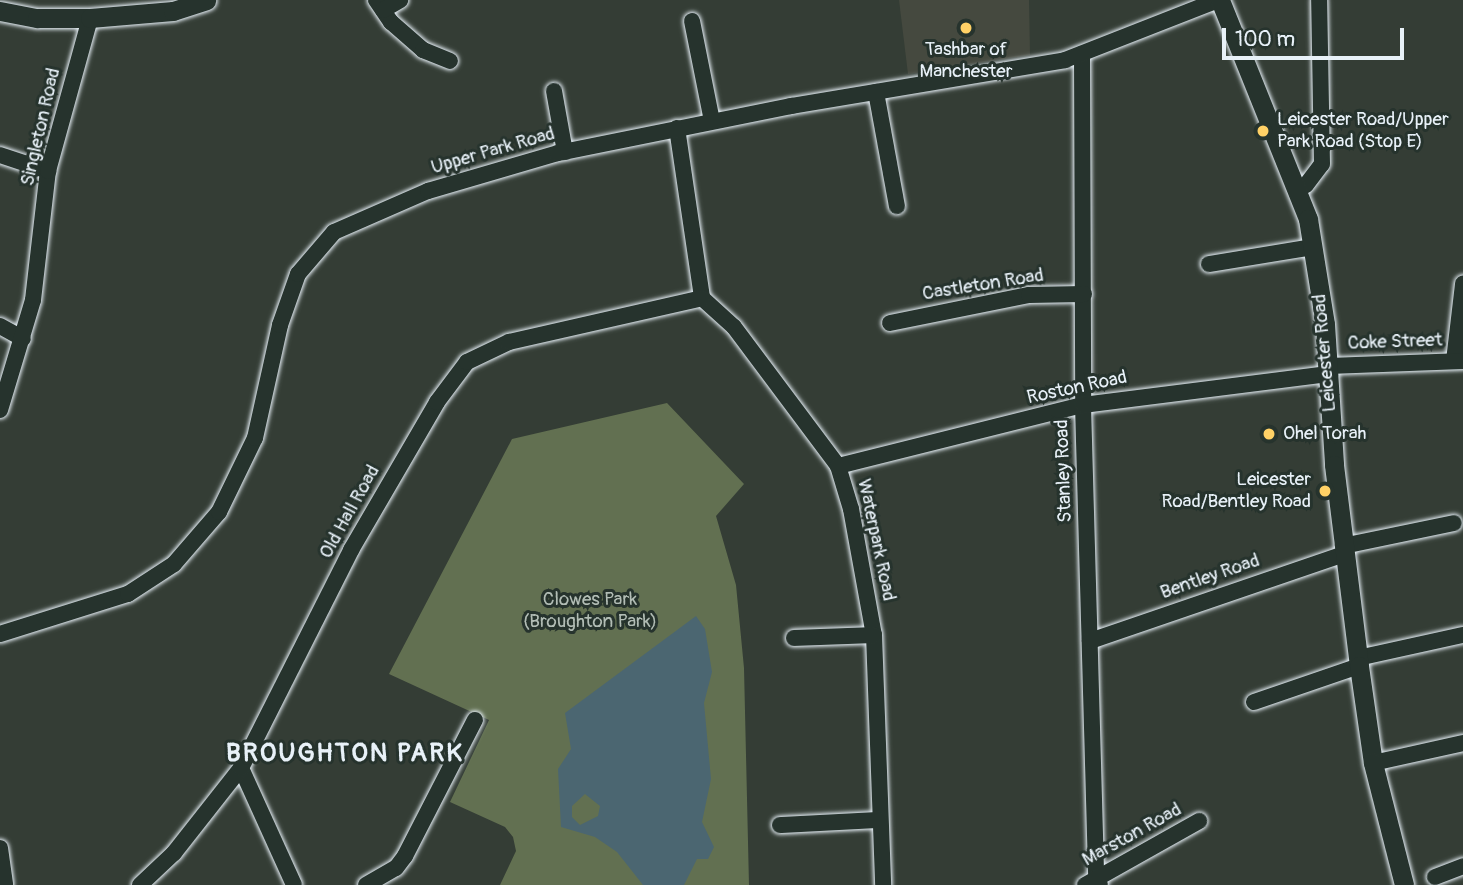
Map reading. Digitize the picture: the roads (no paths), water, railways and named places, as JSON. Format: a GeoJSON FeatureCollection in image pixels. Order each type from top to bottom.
{"type":"FeatureCollection","features":[{"type":"Feature","properties":{"kind":"main road"},"geometry":{"type":"LineString","coordinates":[[0,11],[37,18],[90,18],[173,11],[206,0]]}},
{"type":"Feature","properties":{"kind":"main road","name":"Leicester Road"},"geometry":{"type":"LineString","coordinates":[[1219,0],[1297,188],[1313,247],[1329,370],[1343,550],[1358,662],[1373,763],[1404,885]]}},
{"type":"Feature","properties":{"kind":"street"},"geometry":{"type":"LineString","coordinates":[[380,5],[400,0]]}},
{"type":"Feature","properties":{"kind":"street","name":"Upper Park Road"},"geometry":{"type":"LineString","coordinates":[[0,634],[128,594],[174,564],[219,512],[255,438],[280,325],[298,274],[334,232],[428,191],[565,152],[712,121],[1082,54],[1219,0]]}},
{"type":"Feature","properties":{"kind":"street"},"geometry":{"type":"LineString","coordinates":[[1297,188],[1306,185],[1322,164],[1320,0]]}},
{"type":"Feature","properties":{"kind":"street"},"geometry":{"type":"LineString","coordinates":[[380,5],[424,50],[450,61]]}},
{"type":"Feature","properties":{"kind":"street","name":"Singleton Road"},"geometry":{"type":"LineString","coordinates":[[0,410],[33,300],[48,171],[90,18]]}},
{"type":"Feature","properties":{"kind":"street"},"geometry":{"type":"LineString","coordinates":[[692,21],[712,121]]}},
{"type":"Feature","properties":{"kind":"street","name":"Stanley Road"},"geometry":{"type":"LineString","coordinates":[[1082,54],[1083,405],[1094,883]]}},
{"type":"Feature","properties":{"kind":"street"},"geometry":{"type":"LineString","coordinates":[[554,92],[565,152]]}},
{"type":"Feature","properties":{"kind":"street"},"geometry":{"type":"LineString","coordinates":[[876,92],[897,206]]}},
{"type":"Feature","properties":{"kind":"street"},"geometry":{"type":"LineString","coordinates":[[677,128],[702,298]]}},
{"type":"Feature","properties":{"kind":"street"},"geometry":{"type":"LineString","coordinates":[[0,155],[48,171]]}},
{"type":"Feature","properties":{"kind":"street"},"geometry":{"type":"LineString","coordinates":[[1209,264],[1313,247]]}},
{"type":"Feature","properties":{"kind":"street"},"geometry":{"type":"LineString","coordinates":[[1458,361],[1463,284]]}},
{"type":"Feature","properties":{"kind":"street","name":"Castleton Road"},"geometry":{"type":"LineString","coordinates":[[890,323],[1029,295],[1084,294]]}},
{"type":"Feature","properties":{"kind":"street","name":"Waterpark Road"},"geometry":{"type":"LineString","coordinates":[[702,298],[734,327],[838,466],[851,509],[874,635],[880,714],[879,820],[883,885]]}},
{"type":"Feature","properties":{"kind":"street","name":"Old Hall Road"},"geometry":{"type":"LineString","coordinates":[[140,885],[174,853],[241,768],[351,550],[437,402],[467,362],[509,342],[702,298]]}},
{"type":"Feature","properties":{"kind":"street"},"geometry":{"type":"LineString","coordinates":[[0,326],[23,339]]}},
{"type":"Feature","properties":{"kind":"street","name":"Coke Street"},"geometry":{"type":"LineString","coordinates":[[1329,370],[1458,361]]}},
{"type":"Feature","properties":{"kind":"street","name":"Roston Road"},"geometry":{"type":"LineString","coordinates":[[838,466],[1083,405],[1329,370]]}},
{"type":"Feature","properties":{"kind":"street","name":"Bentley Road"},"geometry":{"type":"LineString","coordinates":[[1090,640],[1343,550],[1454,523]]}},
{"type":"Feature","properties":{"kind":"street"},"geometry":{"type":"LineString","coordinates":[[794,638],[874,635]]}},
{"type":"Feature","properties":{"kind":"street"},"geometry":{"type":"LineString","coordinates":[[1254,702],[1358,662],[1463,635]]}},
{"type":"Feature","properties":{"kind":"street"},"geometry":{"type":"LineString","coordinates":[[366,885],[390,873],[405,856],[475,720]]}},
{"type":"Feature","properties":{"kind":"street"},"geometry":{"type":"LineString","coordinates":[[1373,763],[1463,743]]}},
{"type":"Feature","properties":{"kind":"street"},"geometry":{"type":"LineString","coordinates":[[241,768],[294,885]]}},
{"type":"Feature","properties":{"kind":"street"},"geometry":{"type":"LineString","coordinates":[[780,825],[879,820]]}},
{"type":"Feature","properties":{"kind":"street","name":"Marston Road"},"geometry":{"type":"LineString","coordinates":[[1094,883],[1199,821]]}},
{"type":"Feature","properties":{"kind":"street"},"geometry":{"type":"LineString","coordinates":[[0,848],[5,885]]}},
{"type":"Feature","properties":{"kind":"street"},"geometry":{"type":"LineString","coordinates":[[1435,877],[1463,866]]}},
{"type":"Feature","properties":{"kind":"water"},"geometry":{"type":"Polygon","coordinates":[[[696,616],[705,629],[712,672],[704,703],[711,779],[702,822],[714,847],[708,859],[697,859],[684,885],[643,885],[617,852],[595,837],[561,827],[558,769],[571,749],[565,713],[696,616]],[[585,794],[572,806],[572,817],[580,825],[598,816],[600,806],[585,794]]]}},
{"type":"Feature","properties":{"kind":"place","name":"Tashbar of Manchester"},"geometry":{"type":"Point","coordinates":[966,28]}},
{"type":"Feature","properties":{"kind":"place","name":"Leicester Road/Upper Park Road (Stop E)"},"geometry":{"type":"Point","coordinates":[1263,131]}},
{"type":"Feature","properties":{"kind":"place","name":"Ohel Torah"},"geometry":{"type":"Point","coordinates":[1269,434]}},
{"type":"Feature","properties":{"kind":"place","name":"Leicester Road/Bentley Road"},"geometry":{"type":"Point","coordinates":[1325,491]}},
{"type":"Feature","properties":{"kind":"district","name":"BROUGHTON PARK"},"geometry":{"type":"Point","coordinates":[345,754]}},
{"type":"Feature","properties":{"kind":"park label","name":"Clowes Park (Broughton Park)"},"geometry":{"type":"Point","coordinates":[590,611]}}]}
